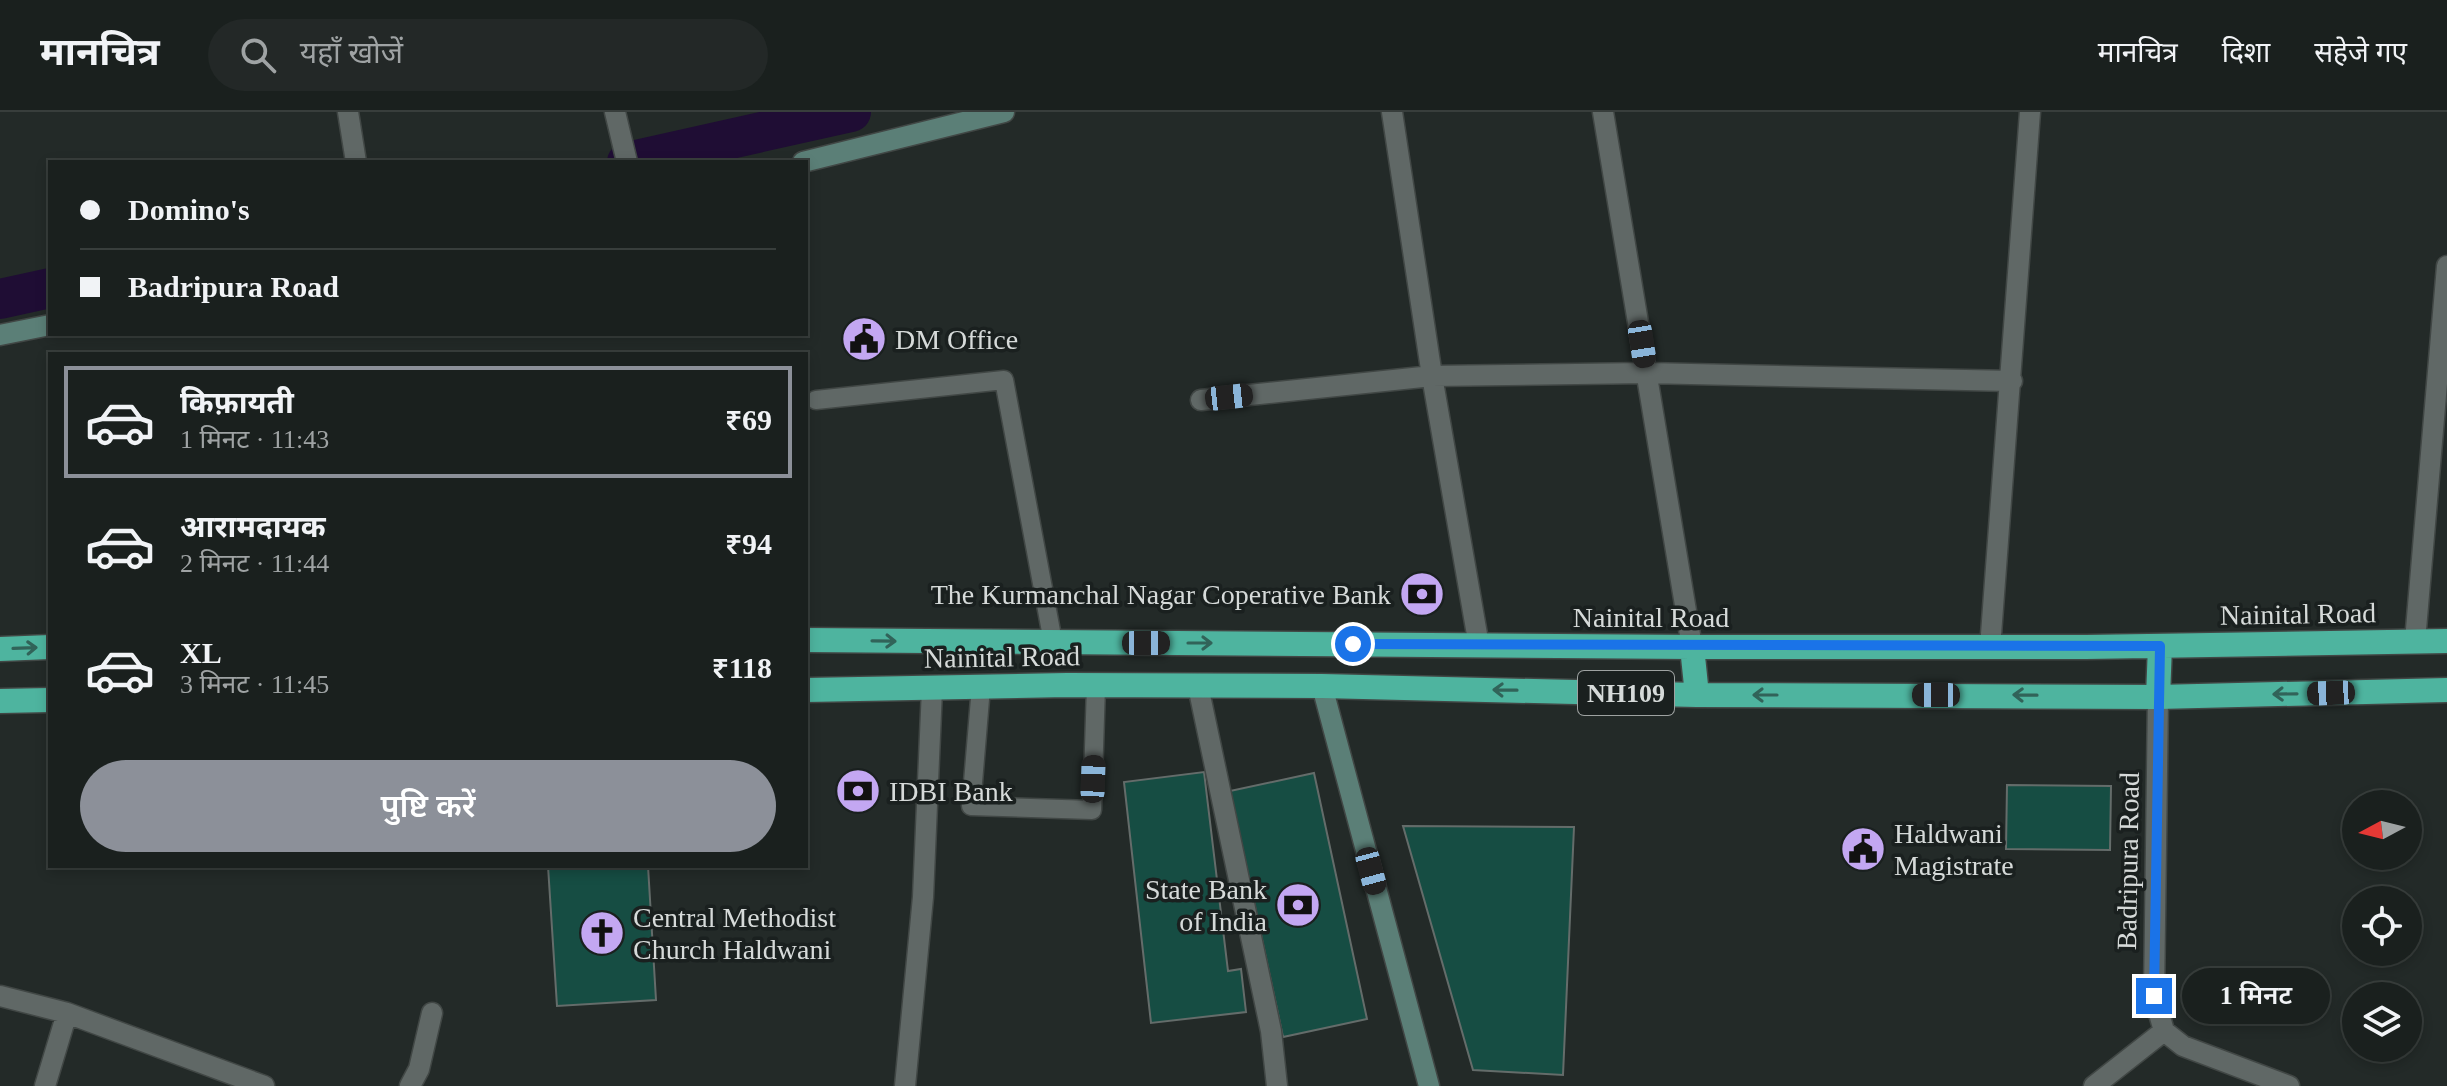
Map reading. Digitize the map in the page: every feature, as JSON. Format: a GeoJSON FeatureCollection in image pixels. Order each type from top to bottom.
{"type":"FeatureCollection","features":[{"type":"Feature","properties":{"kind":"highway","name":"Nainital Road"},"geometry":{"type":"LineString","coordinates":[[808,640],[1990,648],[2447,641]]}},
{"type":"Feature","properties":{"kind":"highway"},"geometry":{"type":"LineString","coordinates":[[2158,697],[2160,646]]}},
{"type":"Feature","properties":{"kind":"highway"},"geometry":{"type":"LineString","coordinates":[[0,649],[48,647]]}},
{"type":"Feature","properties":{"kind":"highway"},"geometry":{"type":"LineString","coordinates":[[1692,647],[1697,695]]}},
{"type":"Feature","properties":{"kind":"highway","name":"Nainital Road"},"geometry":{"type":"LineString","coordinates":[[808,690],[1322,686],[1697,695],[2158,697],[2447,690]]}},
{"type":"Feature","properties":{"kind":"highway"},"geometry":{"type":"LineString","coordinates":[[0,701],[48,700]]}},
{"type":"Feature","properties":{"kind":"street"},"geometry":{"type":"LineString","coordinates":[[348,112],[356,160]]}},
{"type":"Feature","properties":{"kind":"street"},"geometry":{"type":"LineString","coordinates":[[615,112],[626,155]]}},
{"type":"Feature","properties":{"kind":"street"},"geometry":{"type":"LineString","coordinates":[[808,161],[1004,112]]}},
{"type":"Feature","properties":{"kind":"street"},"geometry":{"type":"LineString","coordinates":[[1392,112],[1432,376],[1479,646]]}},
{"type":"Feature","properties":{"kind":"street"},"geometry":{"type":"LineString","coordinates":[[1603,112],[1692,647]]}},
{"type":"Feature","properties":{"kind":"street"},"geometry":{"type":"LineString","coordinates":[[1990,648],[2030,112]]}},
{"type":"Feature","properties":{"kind":"street"},"geometry":{"type":"LineString","coordinates":[[2415,641],[2447,266]]}},
{"type":"Feature","properties":{"kind":"street"},"geometry":{"type":"LineString","coordinates":[[0,335],[48,325]]}},
{"type":"Feature","properties":{"kind":"street"},"geometry":{"type":"LineString","coordinates":[[1201,400],[1432,376],[1646,373],[2012,381]]}},
{"type":"Feature","properties":{"kind":"street"},"geometry":{"type":"LineString","coordinates":[[1198,686],[1271,1031],[1277,1086]]}},
{"type":"Feature","properties":{"kind":"street"},"geometry":{"type":"LineString","coordinates":[[1322,686],[1429,1086]]}},
{"type":"Feature","properties":{"kind":"street"},"geometry":{"type":"LineString","coordinates":[[905,1086],[923,897],[932,689]]}},
{"type":"Feature","properties":{"kind":"street","name":"Badripura Road"},"geometry":{"type":"LineString","coordinates":[[2158,697],[2154,996],[2164,1031]]}},
{"type":"Feature","properties":{"kind":"street"},"geometry":{"type":"LineString","coordinates":[[0,996],[67,1013],[264,1086]]}},
{"type":"Feature","properties":{"kind":"street"},"geometry":{"type":"LineString","coordinates":[[45,1086],[67,1013]]}},
{"type":"Feature","properties":{"kind":"street"},"geometry":{"type":"LineString","coordinates":[[410,1086],[419,1069],[432,1013]]}},
{"type":"Feature","properties":{"kind":"street"},"geometry":{"type":"LineString","coordinates":[[2094,1086],[2164,1031],[2183,1046],[2289,1086]]}},
{"type":"Feature","properties":{"kind":"lane"},"geometry":{"type":"LineString","coordinates":[[816,400],[1004,380],[1053,642]]}},
{"type":"Feature","properties":{"kind":"lane"},"geometry":{"type":"LineString","coordinates":[[981,687],[971,806],[1092,810],[1096,686]]}},
{"type":"Feature","properties":{"kind":"building"},"geometry":{"type":"Polygon","coordinates":[[[1204,772],[1228,971],[1241,969],[1246,1012],[1151,1023],[1124,782],[1204,772]]]}},
{"type":"Feature","properties":{"kind":"building","name":"State Bank of India"},"geometry":{"type":"Polygon","coordinates":[[[1314,773],[1367,1019],[1283,1037],[1230,791],[1314,773]]]}},
{"type":"Feature","properties":{"kind":"building"},"geometry":{"type":"Polygon","coordinates":[[[2007,785],[2111,786],[2110,850],[2006,849],[2007,785]]]}},
{"type":"Feature","properties":{"kind":"building"},"geometry":{"type":"Polygon","coordinates":[[[1403,826],[1574,827],[1563,1075],[1473,1070],[1403,826]]]}},
{"type":"Feature","properties":{"kind":"building","name":"Central Methodist Church Haldwani"},"geometry":{"type":"Polygon","coordinates":[[[548,868],[648,868],[656,1000],[557,1006],[548,868]]]}},
{"type":"Feature","properties":{"kind":"waterway"},"geometry":{"type":"LineString","coordinates":[[636,160],[851,112]]}},
{"type":"Feature","properties":{"kind":"waterway"},"geometry":{"type":"LineString","coordinates":[[0,299],[48,288]]}},
{"type":"Feature","properties":{"kind":"place","name":"DM Office"},"geometry":{"type":"Point","coordinates":[864,339]}},
{"type":"Feature","properties":{"kind":"place","name":"The Kurmanchal Nagar Coperative Bank"},"geometry":{"type":"Point","coordinates":[1422,594]}},
{"type":"Feature","properties":{"kind":"place","name":"IDBI Bank"},"geometry":{"type":"Point","coordinates":[858,791]}},
{"type":"Feature","properties":{"kind":"place","name":"Haldwani Magistrate"},"geometry":{"type":"Point","coordinates":[1863,849]}},
{"type":"Feature","properties":{"kind":"place","name":"State Bank of India"},"geometry":{"type":"Point","coordinates":[1298,905]}},
{"type":"Feature","properties":{"kind":"place","name":"Central Methodist Church Haldwani"},"geometry":{"type":"Point","coordinates":[602,933]}},
{"type":"Feature","properties":{"kind":"route"},"geometry":{"type":"LineString","coordinates":[[1353,644],[1990,648],[2160,646],[2154,996]]}}]}
